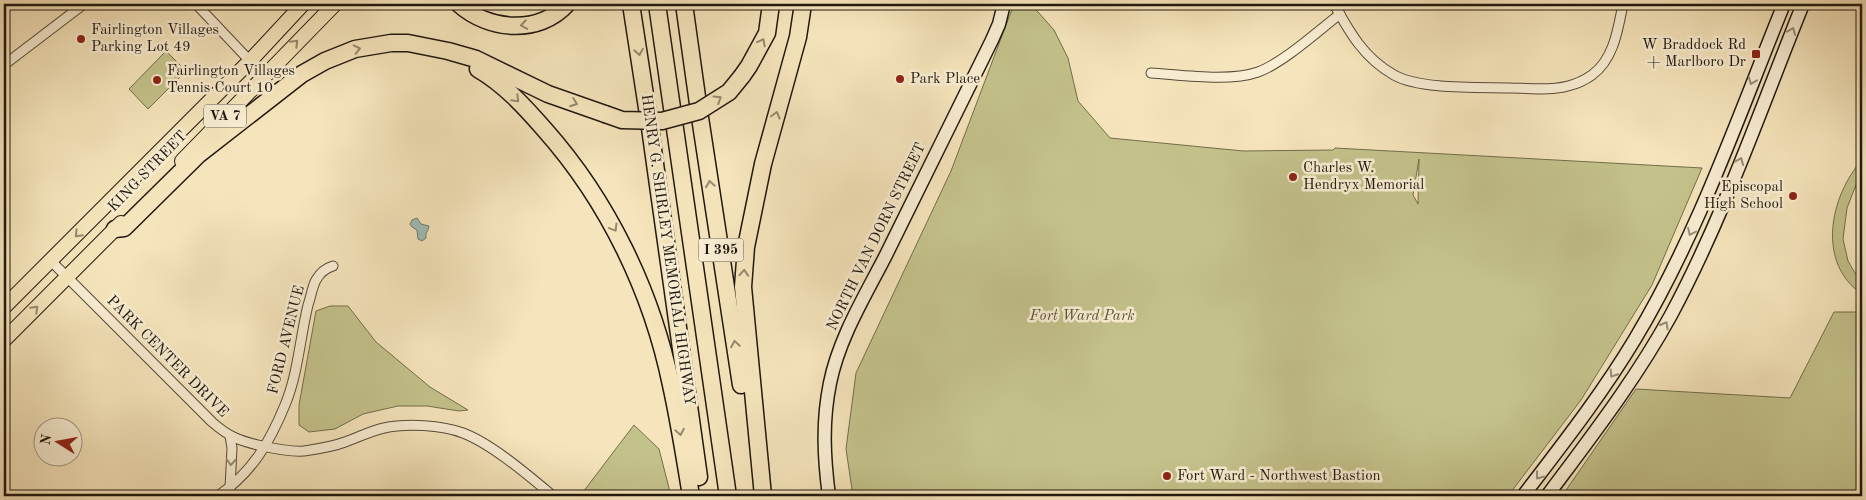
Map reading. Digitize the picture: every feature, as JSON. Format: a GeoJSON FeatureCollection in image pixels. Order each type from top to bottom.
{"type":"FeatureCollection","features":[{"type":"Feature","properties":{"kind":"highway"},"geometry":{"type":"LineString","coordinates":[[459,4],[498,25],[512,26],[535,23],[552,15],[567,4]]}},
{"type":"Feature","properties":{"kind":"highway","name":"HENRY G. SHIRLEY MEMORIAL HIGHWAY"},"geometry":{"type":"LineString","coordinates":[[631,4],[650,121],[702,496]]}},
{"type":"Feature","properties":{"kind":"highway"},"geometry":{"type":"LineString","coordinates":[[657,4],[728,496]]}},
{"type":"Feature","properties":{"kind":"highway","name":"I 395"},"geometry":{"type":"LineString","coordinates":[[684,4],[698,111],[759,496]]}},
{"type":"Feature","properties":{"kind":"highway"},"geometry":{"type":"LineString","coordinates":[[115,229],[124,228],[198,155],[302,74],[325,61],[355,49],[391,43],[408,43],[448,51],[476,59],[548,94],[622,120],[662,121],[699,111],[729,92],[749,66],[767,33],[771,4]]}},
{"type":"Feature","properties":{"kind":"highway"},"geometry":{"type":"LineString","coordinates":[[798,4],[798,37]]}},
{"type":"Feature","properties":{"kind":"highway"},"geometry":{"type":"LineString","coordinates":[[763,496],[743,287],[746,247],[763,164],[798,37],[803,4]]}},
{"type":"Feature","properties":{"kind":"highway"},"geometry":{"type":"LineString","coordinates":[[448,51],[494,80],[511,93],[530,113],[559,146],[585,182],[618,234],[638,279],[655,327],[671,383],[692,496]]}},
{"type":"Feature","properties":{"kind":"main road","name":"KING STREET"},"geometry":{"type":"LineString","coordinates":[[4,307],[250,60],[303,4]]}},
{"type":"Feature","properties":{"kind":"main road","name":"KING STREET"},"geometry":{"type":"LineString","coordinates":[[4,340],[335,4]]}},
{"type":"Feature","properties":{"kind":"main road","name":"NORTH VAN DORN STREET"},"geometry":{"type":"LineString","coordinates":[[829,496],[824,428],[830,382],[836,362],[860,307],[992,40],[999,24],[1004,4]]}},
{"type":"Feature","properties":{"kind":"main road"},"geometry":{"type":"LineString","coordinates":[[1524,496],[1599,395],[1635,339],[1665,285],[1692,229],[1784,4]]}},
{"type":"Feature","properties":{"kind":"main road"},"geometry":{"type":"LineString","coordinates":[[1547,496],[1622,394],[1674,308],[1712,230],[1799,5]]}},
{"type":"Feature","properties":{"kind":"street"},"geometry":{"type":"LineString","coordinates":[[4,65],[84,4]]}},
{"type":"Feature","properties":{"kind":"street"},"geometry":{"type":"LineString","coordinates":[[196,4],[250,60]]}},
{"type":"Feature","properties":{"kind":"street"},"geometry":{"type":"LineString","coordinates":[[1334,4],[1358,44],[1372,60],[1396,76],[1425,83],[1455,86],[1550,89],[1576,84],[1592,74],[1607,59],[1612,50],[1623,4]]}},
{"type":"Feature","properties":{"kind":"street"},"geometry":{"type":"LineString","coordinates":[[1151,73],[1210,77],[1257,73],[1273,65],[1340,14]]}},
{"type":"Feature","properties":{"kind":"street","name":"PARK CENTER DRIVE"},"geometry":{"type":"LineString","coordinates":[[50,261],[212,422],[238,440],[292,451],[315,449],[342,443],[383,428],[398,426],[420,426],[452,430],[463,433],[494,450],[553,496]]}},
{"type":"Feature","properties":{"kind":"street","name":"FORD AVENUE"},"geometry":{"type":"LineString","coordinates":[[218,496],[242,478],[254,464],[285,405],[290,391],[302,330],[316,280],[324,270],[333,266]]}},
{"type":"Feature","properties":{"kind":"street"},"geometry":{"type":"LineString","coordinates":[[230,436],[232,448],[230,488]]}},
{"type":"Feature","properties":{"kind":"green space","name":"Fort Ward Park"},"geometry":{"type":"Polygon","coordinates":[[[1014,4],[1031,4],[1054,30],[1068,58],[1078,101],[1110,138],[1243,151],[1333,150],[1335,148],[1702,168],[1652,285],[1581,400],[1508,496],[853,496],[846,449],[856,373],[951,171],[1014,4]],[[1419,159],[1413,195],[1418,204],[1419,159]]]}},
{"type":"Feature","properties":{"kind":"green space","name":"Fairlington Villages Tennis Court 10"},"geometry":{"type":"Polygon","coordinates":[[[166,51],[186,71],[148,109],[129,89],[166,51]]]}},
{"type":"Feature","properties":{"kind":"green space"},"geometry":{"type":"Polygon","coordinates":[[[1862,160],[1862,178],[1856,185],[1847,208],[1843,239],[1848,261],[1862,281],[1862,294],[1847,281],[1838,265],[1833,247],[1833,229],[1836,210],[1842,192],[1862,160]]]}},
{"type":"Feature","properties":{"kind":"green space"},"geometry":{"type":"Polygon","coordinates":[[[330,306],[348,306],[376,342],[430,387],[468,410],[459,411],[427,406],[398,406],[363,414],[335,429],[309,432],[299,425],[299,405],[316,311],[330,306]]]}},
{"type":"Feature","properties":{"kind":"green space"},"geometry":{"type":"Polygon","coordinates":[[[1834,312],[1862,312],[1862,496],[1562,496],[1636,389],[1790,398],[1834,312]]]}},
{"type":"Feature","properties":{"kind":"green space"},"geometry":{"type":"Polygon","coordinates":[[[634,425],[659,449],[671,496],[580,496],[634,425]]]}},
{"type":"Feature","properties":{"kind":"water"},"geometry":{"type":"Polygon","coordinates":[[[417,218],[421,224],[429,226],[426,238],[422,241],[418,239],[417,230],[410,224],[412,220],[417,218]]]}},
{"type":"Feature","properties":{"kind":"place","name":"Fairlington Villages Parking Lot 49"},"geometry":{"type":"Point","coordinates":[81,39]}},
{"type":"Feature","properties":{"kind":"place","name":"W Braddock Rd + Marlboro Dr"},"geometry":{"type":"Point","coordinates":[1756,54]}},
{"type":"Feature","properties":{"kind":"place","name":"Park Place"},"geometry":{"type":"Point","coordinates":[900,79]}},
{"type":"Feature","properties":{"kind":"place","name":"Fairlington Villages Tennis Court 10"},"geometry":{"type":"Point","coordinates":[157,80]}},
{"type":"Feature","properties":{"kind":"place","name":"Charles W. Hendryx Memorial"},"geometry":{"type":"Point","coordinates":[1293,177]}},
{"type":"Feature","properties":{"kind":"place","name":"Episcopal High School"},"geometry":{"type":"Point","coordinates":[1793,196]}},
{"type":"Feature","properties":{"kind":"place","name":"Fort Ward - Northwest Bastion"},"geometry":{"type":"Point","coordinates":[1167,476]}}]}
